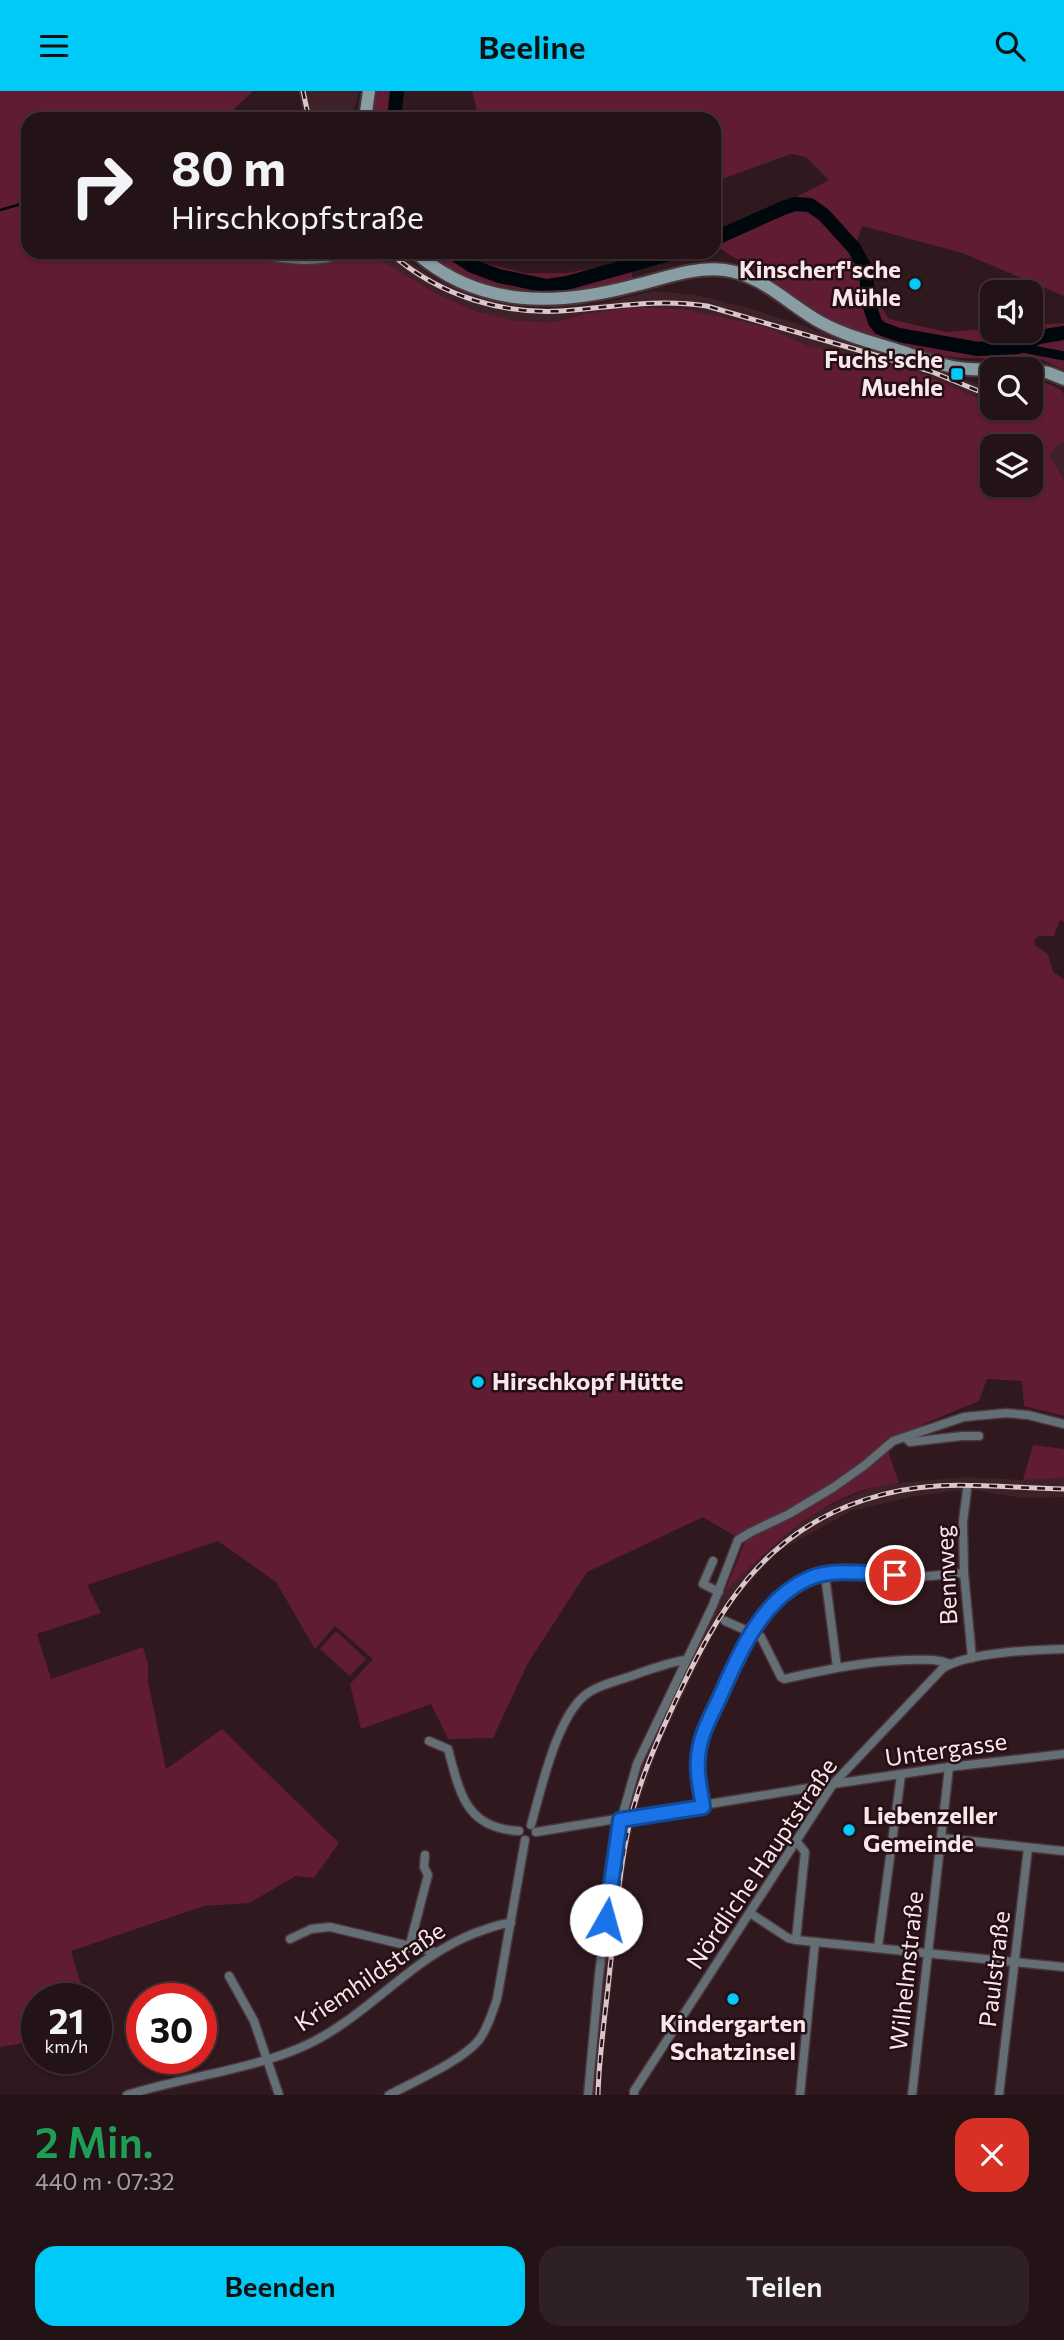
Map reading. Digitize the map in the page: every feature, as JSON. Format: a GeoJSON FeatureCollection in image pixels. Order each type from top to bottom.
{"type":"FeatureCollection","features":[{"type":"Feature","properties":{"kind":"main road"},"geometry":{"type":"LineString","coordinates":[[366,112],[369,91]]}},
{"type":"Feature","properties":{"kind":"main road"},"geometry":{"type":"LineString","coordinates":[[424,259],[440,271],[474,286],[523,299],[549,301],[606,294],[699,270],[726,270],[753,278],[820,322],[851,336],[958,368],[980,368]]}},
{"type":"Feature","properties":{"kind":"main road"},"geometry":{"type":"LineString","coordinates":[[1043,372],[1064,379]]}},
{"type":"Feature","properties":{"kind":"street"},"geometry":{"type":"LineString","coordinates":[[288,259],[314,259]]}},
{"type":"Feature","properties":{"kind":"street"},"geometry":{"type":"LineString","coordinates":[[588,2095],[599,1975],[620,1820],[637,1764],[719,1592],[738,1540],[823,1494],[865,1465],[893,1441],[964,1417],[1006,1413],[1028,1415],[1064,1424]]}},
{"type":"Feature","properties":{"kind":"street"},"geometry":{"type":"LineString","coordinates":[[906,1438],[910,1442],[962,1436],[979,1437]]}},
{"type":"Feature","properties":{"kind":"street","name":"Bennweg"},"geometry":{"type":"LineString","coordinates":[[967,1490],[962,1522],[972,1658]]}},
{"type":"Feature","properties":{"kind":"street"},"geometry":{"type":"LineString","coordinates":[[713,1561],[703,1584],[719,1592]]}},
{"type":"Feature","properties":{"kind":"street"},"geometry":{"type":"LineString","coordinates":[[703,1807],[698,1770],[701,1738],[745,1643],[781,1597],[813,1577],[825,1575],[852,1573],[916,1577],[964,1573]]}},
{"type":"Feature","properties":{"kind":"street"},"geometry":{"type":"LineString","coordinates":[[825,1575],[837,1667]]}},
{"type":"Feature","properties":{"kind":"street"},"geometry":{"type":"LineString","coordinates":[[725,1621],[761,1637],[784,1679],[837,1667],[892,1660],[939,1659],[950,1664]]}},
{"type":"Feature","properties":{"kind":"street","name":"Nördliche Hauptstraße"},"geometry":{"type":"LineString","coordinates":[[634,2095],[634,2091],[833,1784],[943,1668],[972,1658],[1032,1650],[1064,1649]]}},
{"type":"Feature","properties":{"kind":"street"},"geometry":{"type":"LineString","coordinates":[[525,1840],[534,1838],[533,1828],[555,1745],[572,1710],[583,1696],[595,1689],[685,1660]]}},
{"type":"Feature","properties":{"kind":"street"},"geometry":{"type":"LineString","coordinates":[[429,1741],[448,1749],[457,1784],[467,1807],[483,1823],[503,1830],[519,1831],[526,1824],[533,1828]]}},
{"type":"Feature","properties":{"kind":"street","name":"Untergasse"},"geometry":{"type":"LineString","coordinates":[[533,1828],[620,1820],[949,1767],[1064,1755]]}},
{"type":"Feature","properties":{"kind":"street","name":"Wilhelmstraße"},"geometry":{"type":"LineString","coordinates":[[912,2095],[949,1767]]}},
{"type":"Feature","properties":{"kind":"street"},"geometry":{"type":"LineString","coordinates":[[878,1947],[901,1775]]}},
{"type":"Feature","properties":{"kind":"street"},"geometry":{"type":"LineString","coordinates":[[519,1831],[519,1835],[525,1840]]}},
{"type":"Feature","properties":{"kind":"street"},"geometry":{"type":"LineString","coordinates":[[941,1837],[1064,1851]]}},
{"type":"Feature","properties":{"kind":"street"},"geometry":{"type":"LineString","coordinates":[[389,2095],[464,2054],[479,2040],[490,2020],[497,1999],[525,1840]]}},
{"type":"Feature","properties":{"kind":"street"},"geometry":{"type":"LineString","coordinates":[[796,1841],[805,1852],[796,1940]]}},
{"type":"Feature","properties":{"kind":"street","name":"Paulstraße"},"geometry":{"type":"LineString","coordinates":[[999,2095],[1028,1848]]}},
{"type":"Feature","properties":{"kind":"street"},"geometry":{"type":"LineString","coordinates":[[409,1948],[428,1875],[425,1855]]}},
{"type":"Feature","properties":{"kind":"street"},"geometry":{"type":"LineString","coordinates":[[750,1913],[788,1938],[796,1940],[1064,1967]]}},
{"type":"Feature","properties":{"kind":"street","name":"Kriemhildstraße"},"geometry":{"type":"LineString","coordinates":[[127,2095],[268,2058],[303,2046],[340,2025],[435,1952],[465,1937],[511,1923]]}},
{"type":"Feature","properties":{"kind":"street"},"geometry":{"type":"LineString","coordinates":[[290,1939],[311,1929],[330,1927],[409,1948],[435,1952]]}},
{"type":"Feature","properties":{"kind":"street"},"geometry":{"type":"LineString","coordinates":[[800,2095],[815,1942]]}},
{"type":"Feature","properties":{"kind":"street"},"geometry":{"type":"LineString","coordinates":[[229,1976],[254,2021],[279,2095]]}},
{"type":"Feature","properties":{"kind":"shaded area"},"geometry":{"type":"Polygon","coordinates":[[[0,91],[253,91],[231,112],[21,112],[21,259],[379,259],[439,295],[475,311],[516,321],[554,322],[629,307],[684,309],[766,327],[808,346],[927,375],[980,399],[980,420],[1043,420],[1043,382],[1060,389],[1064,394],[1064,442],[1049,454],[1064,480],[1064,922],[1060,920],[1054,936],[1039,936],[1034,940],[1036,946],[1048,954],[1053,972],[1064,979],[1064,1416],[1024,1406],[1022,1381],[987,1379],[979,1401],[926,1423],[887,1448],[899,1483],[848,1496],[824,1508],[802,1522],[761,1556],[724,1593],[745,1542],[703,1517],[587,1572],[528,1663],[493,1738],[448,1739],[431,1704],[361,1729],[350,1684],[373,1659],[335,1626],[315,1649],[276,1582],[218,1541],[87,1585],[101,1613],[37,1634],[51,1679],[143,1647],[166,1769],[222,1729],[339,1843],[314,1878],[296,1876],[249,1903],[204,1906],[71,1951],[81,1983],[21,1983],[21,2044],[0,2047],[0,91]]]}},
{"type":"Feature","properties":{"kind":"shaded area"},"geometry":{"type":"Polygon","coordinates":[[[298,91],[359,91],[353,112],[302,112],[298,91]]]}},
{"type":"Feature","properties":{"kind":"shaded area"},"geometry":{"type":"Polygon","coordinates":[[[375,91],[398,91],[395,112],[372,112],[375,91]]]}},
{"type":"Feature","properties":{"kind":"shaded area"},"geometry":{"type":"Polygon","coordinates":[[[472,91],[1064,91],[1064,296],[1043,287],[1043,280],[1026,280],[962,253],[862,226],[855,268],[864,286],[889,319],[947,332],[980,329],[980,343],[1043,343],[1043,324],[1064,323],[1064,370],[1043,360],[1043,357],[962,358],[934,355],[844,327],[815,312],[783,288],[721,249],[721,236],[829,180],[806,157],[791,154],[721,179],[721,112],[477,112],[472,91]]]}},
{"type":"Feature","properties":{"kind":"shaded area"},"geometry":{"type":"Polygon","coordinates":[[[379,259],[406,259],[437,280],[474,296],[519,307],[548,308],[605,303],[653,291],[697,295],[748,308],[854,345],[965,379],[980,385],[980,399],[927,375],[808,346],[766,327],[684,309],[629,307],[553,322],[516,321],[475,311],[439,295],[379,259]]]}},
{"type":"Feature","properties":{"kind":"shaded area"},"geometry":{"type":"Polygon","coordinates":[[[436,259],[469,259],[526,273],[566,273],[632,262],[632,281],[585,291],[558,293],[517,289],[480,283],[462,276],[436,259]]]}},
{"type":"Feature","properties":{"kind":"shaded area"},"geometry":{"type":"Polygon","coordinates":[[[1063,440],[1064,442],[1064,480],[1049,453],[1063,440]]]}},
{"type":"Feature","properties":{"kind":"shaded area"},"geometry":{"type":"Polygon","coordinates":[[[1033,1445],[1064,1449],[1064,1478],[1023,1480],[1033,1445]]]}},
{"type":"Feature","properties":{"kind":"shaded area"},"geometry":{"type":"Polygon","coordinates":[[[964,1477],[1022,1480],[1064,1478],[1064,1497],[1023,1498],[960,1490],[910,1497],[851,1511],[777,1552],[735,1599],[718,1624],[661,1740],[638,1806],[627,1852],[601,2095],[591,2095],[616,1851],[640,1765],[724,1593],[763,1553],[816,1511],[879,1485],[964,1477]]]}},
{"type":"Feature","properties":{"kind":"shaded area"},"geometry":{"type":"Polygon","coordinates":[[[336,1631],[366,1659],[350,1676],[320,1649],[336,1631]]]}},
{"type":"Feature","properties":{"kind":"waterway"},"geometry":{"type":"LineString","coordinates":[[395,112],[397,91]]}},
{"type":"Feature","properties":{"kind":"waterway"},"geometry":{"type":"LineString","coordinates":[[0,210],[21,204]]}},
{"type":"Feature","properties":{"kind":"waterway"},"geometry":{"type":"LineString","coordinates":[[721,236],[783,208],[795,204],[810,205],[824,215],[854,248],[865,268],[870,307],[880,328],[899,335],[978,349],[1018,347],[1039,337],[1064,333]]}},
{"type":"Feature","properties":{"kind":"waterway"},"geometry":{"type":"LineString","coordinates":[[462,259],[499,276],[547,286],[652,259]]}},
{"type":"Feature","properties":{"kind":"waterway"},"geometry":{"type":"LineString","coordinates":[[1018,347],[1064,356]]}},
{"type":"Feature","properties":{"kind":"railway"},"geometry":{"type":"LineString","coordinates":[[303,91],[308,112]]}},
{"type":"Feature","properties":{"kind":"railway"},"geometry":{"type":"LineString","coordinates":[[398,259],[452,292],[499,307],[549,311],[657,303],[707,306],[930,371],[980,392]]}},
{"type":"Feature","properties":{"kind":"railway"},"geometry":{"type":"LineString","coordinates":[[598,2095],[620,1876],[634,1805],[655,1746],[691,1668],[708,1636],[747,1579],[797,1533],[828,1515],[864,1500],[915,1488],[939,1486],[1064,1489]]}},
{"type":"Feature","properties":{"kind":"place","name":"Kinscherf'sche Mühle"},"geometry":{"type":"Point","coordinates":[915,284]}},
{"type":"Feature","properties":{"kind":"place","name":"Fuchs'sche Muehle"},"geometry":{"type":"Point","coordinates":[957,374]}},
{"type":"Feature","properties":{"kind":"place","name":"Hirschkopf Hütte"},"geometry":{"type":"Point","coordinates":[478,1382]}},
{"type":"Feature","properties":{"kind":"place","name":"Liebenzeller Gemeinde"},"geometry":{"type":"Point","coordinates":[849,1830]}},
{"type":"Feature","properties":{"kind":"place","name":"Kindergarten Schatzinsel"},"geometry":{"type":"Point","coordinates":[733,1999]}},
{"type":"Feature","properties":{"kind":"route"},"geometry":{"type":"LineString","coordinates":[[606,1920],[620,1820],[703,1807],[698,1770],[701,1738],[745,1643],[761,1620],[781,1597],[813,1577],[840,1573],[895,1575]]}}]}
